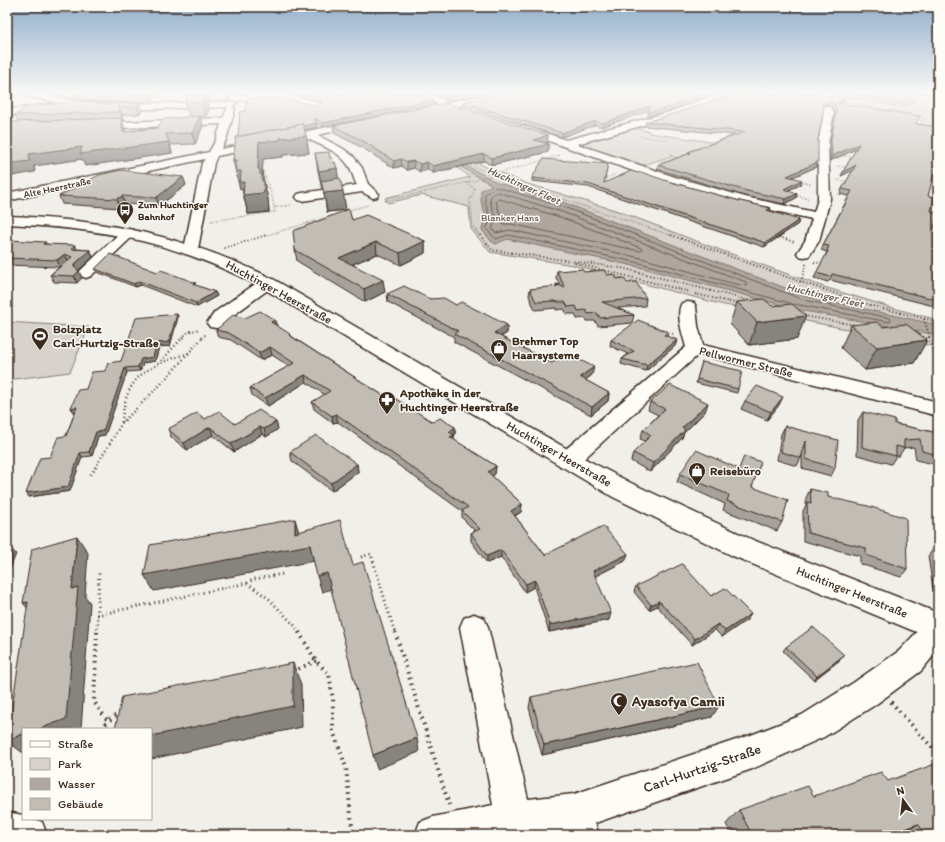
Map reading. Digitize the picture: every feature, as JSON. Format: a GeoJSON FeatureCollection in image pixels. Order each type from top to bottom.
{"type":"FeatureCollection","features":[{"type":"Feature","properties":{"kind":"main road","name":"Huchtinger Heerstraße"},"geometry":{"type":"LineString","coordinates":[[7,220],[61,223],[128,233],[198,251],[233,265],[267,283],[568,460],[622,490],[743,548],[938,628]]}},
{"type":"Feature","properties":{"kind":"street"},"geometry":{"type":"LineString","coordinates":[[198,251],[196,221],[208,163],[221,140],[223,132]]}},
{"type":"Feature","properties":{"kind":"street","name":"Alte Heerstraße"},"geometry":{"type":"LineString","coordinates":[[7,197],[316,132]]}},
{"type":"Feature","properties":{"kind":"street"},"geometry":{"type":"LineString","coordinates":[[535,132],[642,171],[704,190],[820,217]]}},
{"type":"Feature","properties":{"kind":"street"},"geometry":{"type":"LineString","coordinates":[[567,143],[606,132]]}},
{"type":"Feature","properties":{"kind":"street"},"geometry":{"type":"LineString","coordinates":[[806,250],[820,217],[824,190],[824,132]]}},
{"type":"Feature","properties":{"kind":"street"},"geometry":{"type":"LineString","coordinates":[[302,197],[368,196],[354,165],[347,157],[307,134]]}},
{"type":"Feature","properties":{"kind":"street"},"geometry":{"type":"LineString","coordinates":[[86,273],[128,233]]}},
{"type":"Feature","properties":{"kind":"street"},"geometry":{"type":"LineString","coordinates":[[215,324],[221,316],[267,283]]}},
{"type":"Feature","properties":{"kind":"street"},"geometry":{"type":"LineString","coordinates":[[688,307],[689,326],[694,346]]}},
{"type":"Feature","properties":{"kind":"street","name":"Pellwormer Straße"},"geometry":{"type":"LineString","coordinates":[[568,460],[694,346],[938,409]]}},
{"type":"Feature","properties":{"kind":"street"},"geometry":{"type":"LineString","coordinates":[[474,627],[514,819]]}},
{"type":"Feature","properties":{"kind":"street","name":"Carl-Hurtzig-Straße"},"geometry":{"type":"LineString","coordinates":[[445,833],[514,819],[578,823],[752,752],[813,726],[842,709],[910,662],[938,628]]}},
{"type":"Feature","properties":{"kind":"street"},"geometry":{"type":"LineString","coordinates":[[7,830],[29,835]]}},
{"type":"Feature","properties":{"kind":"path"},"geometry":{"type":"LineString","coordinates":[[196,221],[231,219],[275,212],[272,196],[260,164],[246,160],[241,148]]}},
{"type":"Feature","properties":{"kind":"path"},"geometry":{"type":"LineString","coordinates":[[382,202],[489,177],[579,148]]}},
{"type":"Feature","properties":{"kind":"path"},"geometry":{"type":"LineString","coordinates":[[670,158],[680,161]]}},
{"type":"Feature","properties":{"kind":"path"},"geometry":{"type":"LineString","coordinates":[[823,158],[860,158]]}},
{"type":"Feature","properties":{"kind":"path"},"geometry":{"type":"LineString","coordinates":[[823,158],[854,169]]}},
{"type":"Feature","properties":{"kind":"path"},"geometry":{"type":"LineString","coordinates":[[463,161],[492,176],[549,193],[656,229],[706,249],[801,282],[874,306],[924,320],[938,322]]}},
{"type":"Feature","properties":{"kind":"path"},"geometry":{"type":"LineString","coordinates":[[602,180],[608,182]]}},
{"type":"Feature","properties":{"kind":"path"},"geometry":{"type":"LineString","coordinates":[[800,181],[824,190],[857,198]]}},
{"type":"Feature","properties":{"kind":"path"},"geometry":{"type":"LineString","coordinates":[[466,183],[476,189],[470,199],[472,227],[492,250],[622,268],[755,302]]}},
{"type":"Feature","properties":{"kind":"path"},"geometry":{"type":"LineString","coordinates":[[791,194],[824,190],[854,183]]}},
{"type":"Feature","properties":{"kind":"path"},"geometry":{"type":"LineString","coordinates":[[198,251],[368,196]]}},
{"type":"Feature","properties":{"kind":"path"},"geometry":{"type":"LineString","coordinates":[[773,235],[806,250]]}},
{"type":"Feature","properties":{"kind":"path"},"geometry":{"type":"LineString","coordinates":[[801,282],[808,260],[831,266]]}},
{"type":"Feature","properties":{"kind":"path"},"geometry":{"type":"LineString","coordinates":[[564,261],[739,304]]}},
{"type":"Feature","properties":{"kind":"path"},"geometry":{"type":"LineString","coordinates":[[799,315],[860,326]]}},
{"type":"Feature","properties":{"kind":"path"},"geometry":{"type":"LineString","coordinates":[[924,320],[938,366]]}},
{"type":"Feature","properties":{"kind":"path"},"geometry":{"type":"LineString","coordinates":[[91,475],[122,423],[190,353],[215,324]]}},
{"type":"Feature","properties":{"kind":"path"},"geometry":{"type":"LineString","coordinates":[[122,423],[123,405],[128,390],[141,375],[160,362],[188,332],[215,324]]}},
{"type":"Feature","properties":{"kind":"path"},"geometry":{"type":"LineString","coordinates":[[650,325],[694,346]]}},
{"type":"Feature","properties":{"kind":"path"},"geometry":{"type":"LineString","coordinates":[[921,338],[929,339]]}},
{"type":"Feature","properties":{"kind":"path"},"geometry":{"type":"LineString","coordinates":[[160,362],[190,353]]}},
{"type":"Feature","properties":{"kind":"path"},"geometry":{"type":"LineString","coordinates":[[361,557],[370,554],[445,833]]}},
{"type":"Feature","properties":{"kind":"path"},"geometry":{"type":"LineString","coordinates":[[99,572],[94,702],[108,721]]}},
{"type":"Feature","properties":{"kind":"path"},"geometry":{"type":"LineString","coordinates":[[97,615],[247,583],[254,579],[283,574]]}},
{"type":"Feature","properties":{"kind":"path"},"geometry":{"type":"LineString","coordinates":[[247,583],[269,600],[296,627],[316,661],[329,674],[333,700],[333,731],[346,767],[353,835]]}},
{"type":"Feature","properties":{"kind":"path"},"geometry":{"type":"LineString","coordinates":[[291,672],[316,661]]}},
{"type":"Feature","properties":{"kind":"path"},"geometry":{"type":"LineString","coordinates":[[876,686],[938,754]]}},
{"type":"Feature","properties":{"kind":"path"},"geometry":{"type":"LineString","coordinates":[[103,728],[108,721],[127,708]]}},
{"type":"Feature","properties":{"kind":"green space","name":"Blanker Hans"},"geometry":{"type":"Polygon","coordinates":[[[374,132],[382,132],[422,147],[476,175],[480,174],[439,151],[386,132],[407,132],[447,147],[488,168],[525,183],[618,211],[712,247],[824,287],[938,320],[938,347],[720,304],[573,265],[490,252],[471,229],[469,207],[422,195],[388,203],[385,198],[470,177],[459,169],[398,141],[374,132]]]}},
{"type":"Feature","properties":{"kind":"green space"},"geometry":{"type":"Polygon","coordinates":[[[614,132],[649,132],[718,143],[678,158],[671,156],[641,166],[584,146],[583,142],[614,132]]]}},
{"type":"Feature","properties":{"kind":"green space"},"geometry":{"type":"Polygon","coordinates":[[[7,322],[89,327],[70,372],[7,380],[7,322]]]}},
{"type":"Feature","properties":{"kind":"water","name":"Blanker Hans"},"geometry":{"type":"Polygon","coordinates":[[[378,132],[386,132],[449,156],[498,183],[565,203],[806,296],[938,325],[938,335],[804,311],[639,267],[507,239],[496,244],[491,241],[482,230],[483,224],[487,220],[481,202],[481,190],[492,185],[454,163],[378,132]]]}},
{"type":"Feature","properties":{"kind":"building"},"geometry":{"type":"Polygon","coordinates":[[[8,132],[192,132],[166,134],[169,142],[80,154],[82,147],[29,154],[30,161],[7,164],[8,132]]]}},
{"type":"Feature","properties":{"kind":"building"},"geometry":{"type":"Polygon","coordinates":[[[238,132],[262,132],[238,137],[238,132]]]}},
{"type":"Feature","properties":{"kind":"building"},"geometry":{"type":"Polygon","coordinates":[[[260,132],[305,132],[306,136],[280,138],[280,140],[259,142],[258,169],[260,169],[260,174],[262,174],[262,181],[264,181],[264,193],[243,195],[244,182],[240,183],[241,171],[236,171],[237,160],[233,160],[236,137],[260,132]]]}},
{"type":"Feature","properties":{"kind":"building"},"geometry":{"type":"Polygon","coordinates":[[[346,132],[539,132],[548,135],[534,140],[549,144],[492,158],[484,154],[433,166],[427,162],[420,164],[414,161],[407,162],[401,159],[394,161],[360,139],[346,132]]]}},
{"type":"Feature","properties":{"kind":"building"},"geometry":{"type":"Polygon","coordinates":[[[744,132],[819,132],[818,162],[787,176],[802,180],[784,189],[797,194],[786,199],[747,191],[658,165],[691,153],[688,152],[744,132]]]}},
{"type":"Feature","properties":{"kind":"building"},"geometry":{"type":"Polygon","coordinates":[[[832,132],[938,132],[938,161],[928,196],[935,197],[931,211],[938,213],[934,228],[938,229],[938,300],[832,274],[831,277],[816,273],[828,251],[829,246],[823,245],[852,191],[842,189],[856,165],[843,172],[859,144],[832,156],[831,140],[832,132]]]}},
{"type":"Feature","properties":{"kind":"building"},"geometry":{"type":"Polygon","coordinates":[[[329,152],[330,158],[332,158],[333,163],[335,162],[337,168],[319,171],[315,153],[329,152]]]}},
{"type":"Feature","properties":{"kind":"building"},"geometry":{"type":"Polygon","coordinates":[[[543,159],[608,164],[604,183],[631,171],[638,173],[641,172],[667,181],[771,208],[767,210],[799,220],[766,243],[588,184],[532,178],[543,159]]]}},
{"type":"Feature","properties":{"kind":"building"},"geometry":{"type":"Polygon","coordinates":[[[121,170],[183,177],[156,198],[122,196],[117,199],[59,196],[99,175],[121,170]]]}},
{"type":"Feature","properties":{"kind":"building"},"geometry":{"type":"Polygon","coordinates":[[[340,178],[343,191],[324,193],[321,181],[340,178]]]}},
{"type":"Feature","properties":{"kind":"building"},"geometry":{"type":"Polygon","coordinates":[[[349,209],[352,220],[366,215],[425,241],[400,253],[376,242],[339,258],[383,280],[364,289],[295,250],[293,231],[349,209]]]}},
{"type":"Feature","properties":{"kind":"building"},"geometry":{"type":"Polygon","coordinates":[[[7,240],[46,242],[43,244],[75,245],[71,249],[90,250],[74,265],[74,267],[79,271],[74,276],[50,275],[72,257],[65,254],[57,260],[7,258],[7,240]]]}},
{"type":"Feature","properties":{"kind":"building"},"geometry":{"type":"Polygon","coordinates":[[[110,254],[157,272],[161,270],[215,292],[196,303],[139,281],[134,284],[95,269],[110,254]]]}},
{"type":"Feature","properties":{"kind":"building"},"geometry":{"type":"Polygon","coordinates":[[[582,269],[584,272],[604,270],[607,275],[614,274],[617,279],[624,278],[627,283],[636,282],[646,298],[602,302],[634,315],[600,318],[597,313],[588,314],[586,310],[578,311],[576,306],[568,307],[565,302],[536,302],[530,289],[558,286],[556,284],[565,288],[557,271],[582,269]]]}},
{"type":"Feature","properties":{"kind":"building"},"geometry":{"type":"Polygon","coordinates":[[[404,286],[430,299],[444,298],[456,305],[461,302],[507,325],[494,333],[552,363],[566,353],[594,367],[580,377],[609,393],[592,407],[454,334],[458,331],[387,294],[404,286]]]}},
{"type":"Feature","properties":{"kind":"building"},"geometry":{"type":"Polygon","coordinates":[[[764,299],[772,306],[792,304],[806,316],[757,322],[737,302],[764,299]]]}},
{"type":"Feature","properties":{"kind":"building"},"geometry":{"type":"Polygon","coordinates":[[[260,311],[275,320],[271,322],[290,334],[289,335],[384,396],[388,394],[433,422],[440,418],[455,427],[449,432],[454,435],[450,437],[496,466],[488,472],[522,504],[511,511],[545,555],[603,526],[628,554],[593,571],[611,613],[550,625],[535,580],[526,584],[501,550],[487,556],[471,533],[480,529],[462,511],[468,507],[336,414],[332,416],[312,402],[330,391],[305,375],[265,398],[250,388],[294,363],[270,347],[259,353],[229,333],[216,330],[233,315],[245,318],[260,311]]]}},
{"type":"Feature","properties":{"kind":"building"},"geometry":{"type":"Polygon","coordinates":[[[177,314],[169,342],[157,343],[153,357],[141,359],[138,367],[125,368],[103,431],[96,432],[89,452],[80,453],[68,487],[26,493],[40,458],[50,457],[58,437],[66,436],[77,407],[71,408],[78,390],[86,389],[92,372],[105,371],[108,363],[121,361],[136,318],[177,314]]]}},
{"type":"Feature","properties":{"kind":"building"},"geometry":{"type":"Polygon","coordinates":[[[638,320],[668,332],[664,335],[677,340],[647,365],[622,359],[634,351],[611,340],[638,320]]]}},
{"type":"Feature","properties":{"kind":"building"},"geometry":{"type":"Polygon","coordinates":[[[877,322],[883,327],[906,324],[927,340],[877,347],[851,325],[877,322]]]}},
{"type":"Feature","properties":{"kind":"building"},"geometry":{"type":"Polygon","coordinates":[[[702,362],[742,371],[738,389],[697,379],[702,362]]]}},
{"type":"Feature","properties":{"kind":"building"},"geometry":{"type":"Polygon","coordinates":[[[670,385],[708,403],[682,428],[685,430],[653,463],[633,453],[651,435],[643,430],[665,409],[650,402],[670,385]]]}},
{"type":"Feature","properties":{"kind":"building"},"geometry":{"type":"Polygon","coordinates":[[[757,386],[783,397],[771,412],[745,401],[757,386]]]}},
{"type":"Feature","properties":{"kind":"building"},"geometry":{"type":"Polygon","coordinates":[[[259,410],[276,422],[264,429],[260,427],[231,444],[210,427],[184,443],[168,429],[197,413],[205,419],[219,411],[235,424],[259,410]]]}},
{"type":"Feature","properties":{"kind":"building"},"geometry":{"type":"Polygon","coordinates":[[[863,412],[895,420],[895,424],[938,433],[938,455],[922,451],[920,439],[904,440],[904,448],[896,446],[896,456],[862,447],[863,412]]]}},
{"type":"Feature","properties":{"kind":"building"},"geometry":{"type":"Polygon","coordinates":[[[785,426],[838,440],[835,468],[806,459],[806,441],[801,458],[781,452],[785,426]]]}},
{"type":"Feature","properties":{"kind":"building"},"geometry":{"type":"Polygon","coordinates":[[[316,435],[357,464],[331,483],[290,452],[316,435]]]}},
{"type":"Feature","properties":{"kind":"building"},"geometry":{"type":"Polygon","coordinates":[[[696,450],[739,469],[744,456],[761,462],[752,487],[788,500],[782,522],[727,501],[729,495],[680,474],[696,450]]]}},
{"type":"Feature","properties":{"kind":"building"},"geometry":{"type":"Polygon","coordinates":[[[810,489],[828,493],[828,497],[868,506],[906,518],[907,569],[866,555],[866,548],[808,533],[807,502],[811,503],[810,489]]]}},
{"type":"Feature","properties":{"kind":"building"},"geometry":{"type":"Polygon","coordinates":[[[295,519],[295,533],[340,520],[353,565],[363,562],[417,738],[373,755],[327,573],[317,576],[310,545],[144,575],[150,545],[295,519]]]}},
{"type":"Feature","properties":{"kind":"building"},"geometry":{"type":"Polygon","coordinates":[[[77,536],[72,589],[78,587],[66,719],[42,728],[22,728],[22,734],[7,740],[28,602],[23,603],[32,549],[77,536]]]}},
{"type":"Feature","properties":{"kind":"building"},"geometry":{"type":"Polygon","coordinates":[[[935,547],[938,548],[938,567],[935,547]]]}},
{"type":"Feature","properties":{"kind":"building"},"geometry":{"type":"Polygon","coordinates":[[[682,564],[711,596],[725,588],[751,614],[725,631],[718,624],[695,639],[659,601],[651,605],[636,586],[682,564]]]}},
{"type":"Feature","properties":{"kind":"building"},"geometry":{"type":"Polygon","coordinates":[[[813,627],[844,655],[817,676],[786,647],[813,627]]]}},
{"type":"Feature","properties":{"kind":"building"},"geometry":{"type":"Polygon","coordinates":[[[697,662],[719,706],[544,745],[531,697],[697,662]]]}},
{"type":"Feature","properties":{"kind":"building"},"geometry":{"type":"Polygon","coordinates":[[[293,663],[293,706],[152,736],[152,728],[115,728],[122,697],[293,663]]]}},
{"type":"Feature","properties":{"kind":"building"},"geometry":{"type":"Polygon","coordinates":[[[938,763],[938,831],[927,835],[918,824],[890,835],[752,835],[739,810],[808,786],[814,796],[881,772],[888,781],[938,763]]]}},
{"type":"Feature","properties":{"kind":"place","name":"Zum Huchtinger Bahnhof"},"geometry":{"type":"Point","coordinates":[125,225]}},
{"type":"Feature","properties":{"kind":"place","name":"Bolzplatz Carl-Hurtzig-Straße"},"geometry":{"type":"Point","coordinates":[40,351]}},
{"type":"Feature","properties":{"kind":"place","name":"Brehmer Top Haarsysteme"},"geometry":{"type":"Point","coordinates":[499,363]}},
{"type":"Feature","properties":{"kind":"place","name":"Apotheke in der Huchtinger Heerstraße"},"geometry":{"type":"Point","coordinates":[387,415]}},
{"type":"Feature","properties":{"kind":"place","name":"Reisebüro"},"geometry":{"type":"Point","coordinates":[697,486]}},
{"type":"Feature","properties":{"kind":"place","name":"Ayasofya Camii"},"geometry":{"type":"Point","coordinates":[619,716]}},
{"type":"Feature","properties":{"kind":"water label","name":"Huchtinger Fleet"},"geometry":{"type":"Point","coordinates":[524,185]}},
{"type":"Feature","properties":{"kind":"water label","name":"Huchtinger Fleet"},"geometry":{"type":"Point","coordinates":[825,295]}}]}
